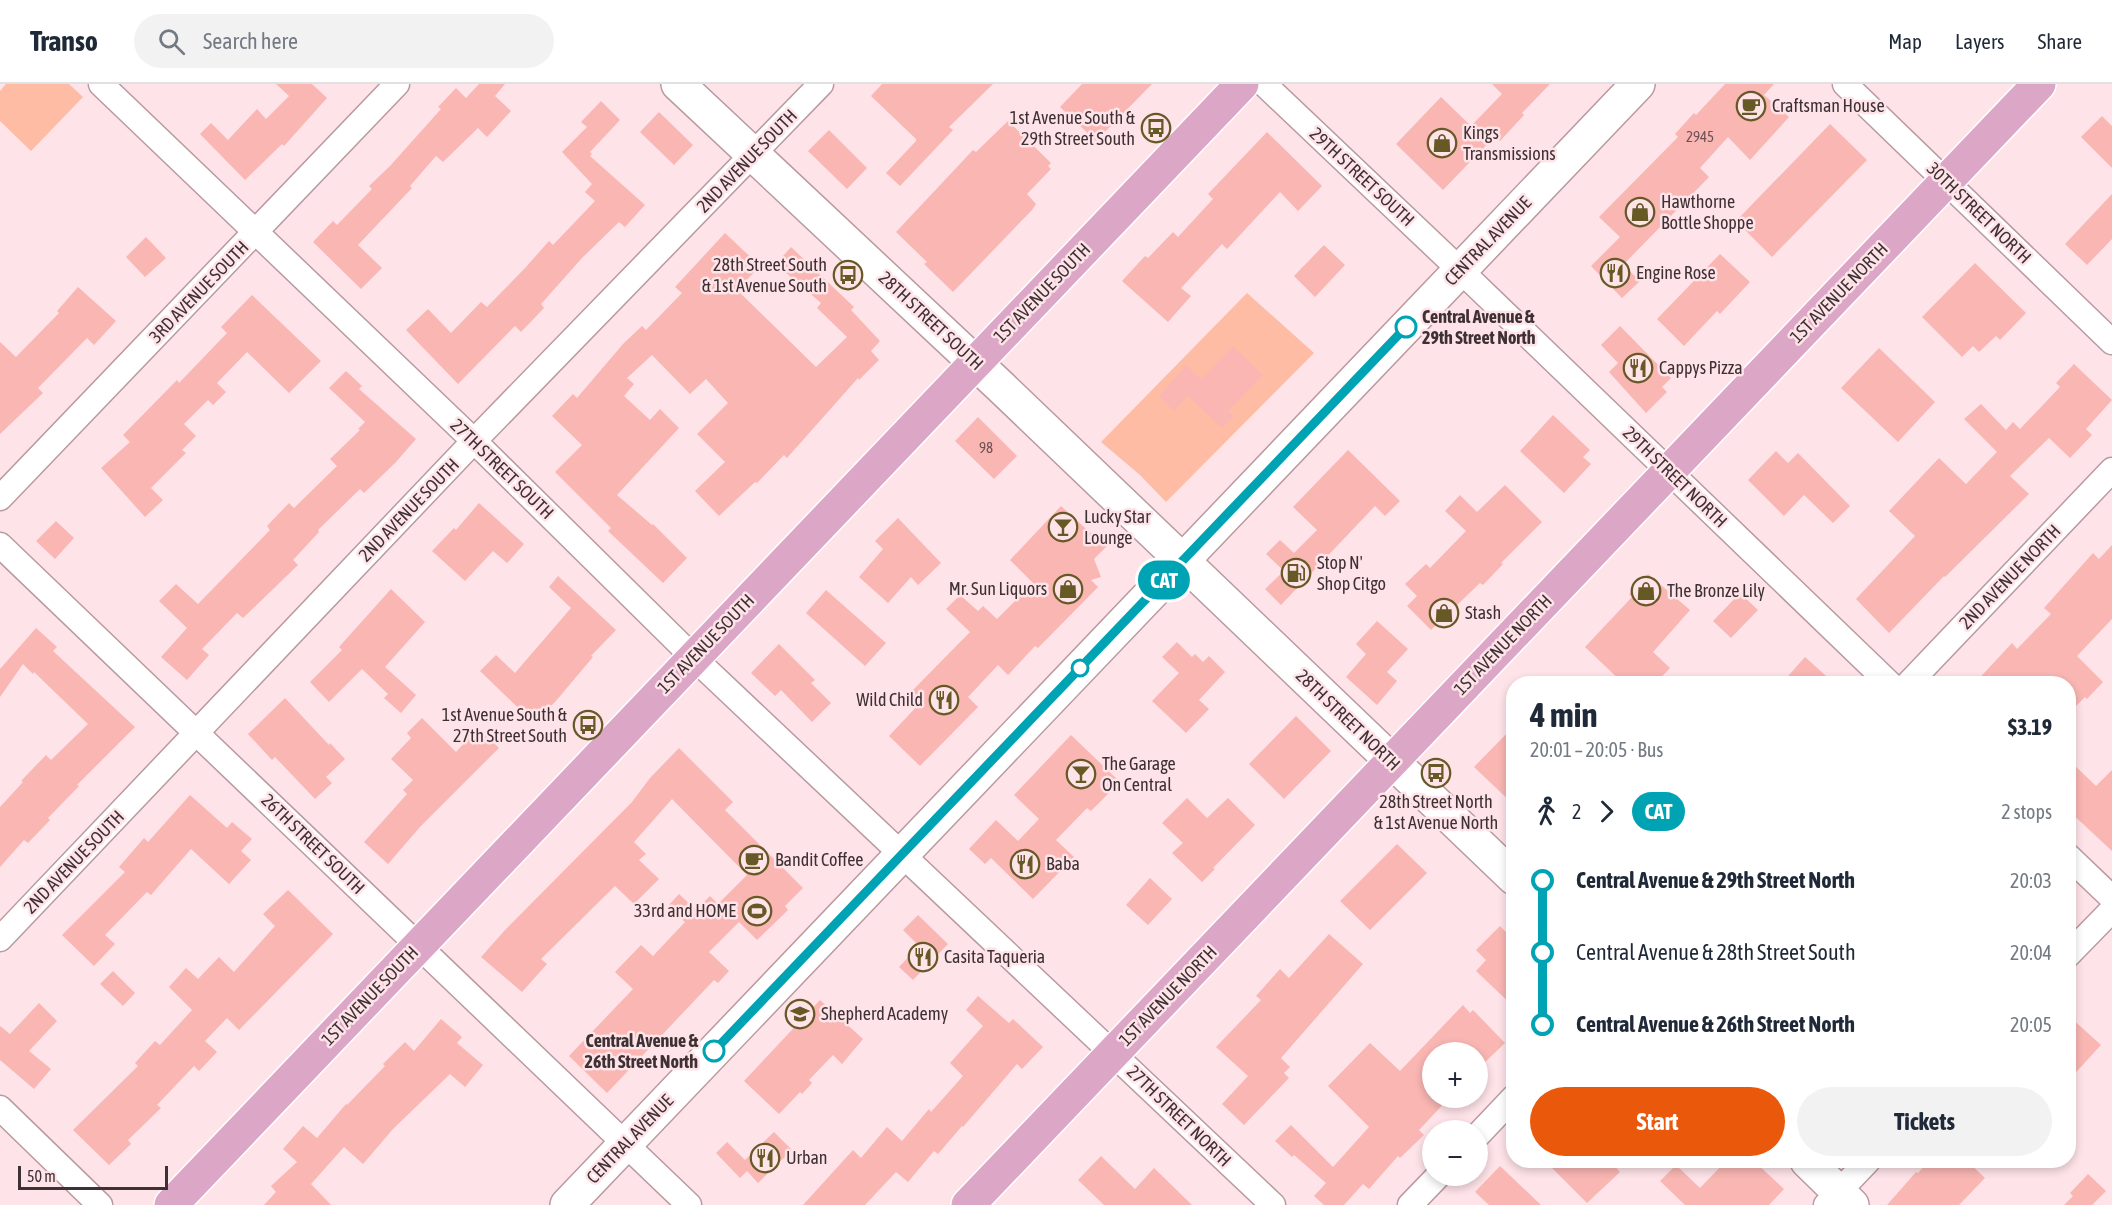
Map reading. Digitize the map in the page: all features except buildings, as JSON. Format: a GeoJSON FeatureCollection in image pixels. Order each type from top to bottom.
{"type":"FeatureCollection","features":[{"type":"Feature","properties":{"kind":"main road","name":"1ST AVENUE SOUTH"},"geometry":{"type":"LineString","coordinates":[[171,1205],[1242,84]]}},
{"type":"Feature","properties":{"kind":"main road","name":"1ST AVENUE NORTH"},"geometry":{"type":"LineString","coordinates":[[968,1205],[2038,84]]}},
{"type":"Feature","properties":{"kind":"street","name":"27TH STREET SOUTH"},"geometry":{"type":"LineString","coordinates":[[101,84],[474,441],[693,658],[901,855]]}},
{"type":"Feature","properties":{"kind":"street","name":"3RD AVENUE SOUTH"},"geometry":{"type":"LineString","coordinates":[[0,498],[397,84]]}},
{"type":"Feature","properties":{"kind":"street","name":"28TH STREET SOUTH"},"geometry":{"type":"LineString","coordinates":[[678,84],[975,362],[1183,561]]}},
{"type":"Feature","properties":{"kind":"street","name":"2ND AVENUE SOUTH"},"geometry":{"type":"LineString","coordinates":[[0,939],[474,441],[821,84]]}},
{"type":"Feature","properties":{"kind":"street","name":"29TH STREET SOUTH"},"geometry":{"type":"LineString","coordinates":[[1264,84],[1460,270]]}},
{"type":"Feature","properties":{"kind":"street","name":"CENTRAL AVENUE"},"geometry":{"type":"LineString","coordinates":[[567,1205],[1638,84]]}},
{"type":"Feature","properties":{"kind":"street","name":"30TH STREET NORTH"},"geometry":{"type":"LineString","coordinates":[[1845,84],[2112,342]]}},
{"type":"Feature","properties":{"kind":"street","name":"29TH STREET NORTH"},"geometry":{"type":"LineString","coordinates":[[1460,270],[1882,676]]}},
{"type":"Feature","properties":{"kind":"street","name":"2ND AVENUE NORTH"},"geometry":{"type":"LineString","coordinates":[[1916,676],[2112,470]]}},
{"type":"Feature","properties":{"kind":"street","name":"26TH STREET SOUTH"},"geometry":{"type":"LineString","coordinates":[[0,545],[689,1205]]}},
{"type":"Feature","properties":{"kind":"street","name":"28TH STREET NORTH"},"geometry":{"type":"LineString","coordinates":[[1183,561],[1506,870]]}},
{"type":"Feature","properties":{"kind":"street","name":"27TH STREET NORTH"},"geometry":{"type":"LineString","coordinates":[[901,855],[1273,1205]]}},
{"type":"Feature","properties":{"kind":"street"},"geometry":{"type":"LineString","coordinates":[[2076,864],[2112,898]]}},
{"type":"Feature","properties":{"kind":"street"},"geometry":{"type":"LineString","coordinates":[[2076,947],[2112,910]]}},
{"type":"Feature","properties":{"kind":"street"},"geometry":{"type":"LineString","coordinates":[[1488,1124],[1506,1105]]}},
{"type":"Feature","properties":{"kind":"street"},"geometry":{"type":"LineString","coordinates":[[0,1108],[99,1205]]}},
{"type":"Feature","properties":{"kind":"street"},"geometry":{"type":"LineString","coordinates":[[1813,1168],[1839,1201],[1863,1168]]}},
{"type":"Feature","properties":{"kind":"street"},"geometry":{"type":"LineString","coordinates":[[1410,1205],[1428,1186]]}},
{"type":"Feature","properties":{"kind":"shaded area"},"geometry":{"type":"Polygon","coordinates":[[[6,84],[69,84],[83,97],[31,151],[0,121],[0,91],[6,84]]]}},
{"type":"Feature","properties":{"kind":"shaded area"},"geometry":{"type":"Polygon","coordinates":[[[1247,293],[1314,353],[1166,502],[1140,475],[1101,442],[1247,293]]]}},
{"type":"Feature","properties":{"kind":"bus line","name":"CAT"},"geometry":{"type":"LineString","coordinates":[[714,1051],[1406,327]]}},
{"type":"Feature","properties":{"kind":"place","name":"Craftsman House"},"geometry":{"type":"Point","coordinates":[1751,106]}},
{"type":"Feature","properties":{"kind":"place","name":"1st Avenue South & 29th Street South"},"geometry":{"type":"Point","coordinates":[1156,128]}},
{"type":"Feature","properties":{"kind":"place","name":"Kings Transmissions"},"geometry":{"type":"Point","coordinates":[1442,143]}},
{"type":"Feature","properties":{"kind":"place","name":"Hawthorne Bottle Shoppe"},"geometry":{"type":"Point","coordinates":[1640,212]}},
{"type":"Feature","properties":{"kind":"place","name":"Engine Rose"},"geometry":{"type":"Point","coordinates":[1615,273]}},
{"type":"Feature","properties":{"kind":"place","name":"28th Street South & 1st Avenue South"},"geometry":{"type":"Point","coordinates":[848,275]}},
{"type":"Feature","properties":{"kind":"place","name":"Central Avenue & 29th Street North"},"geometry":{"type":"Point","coordinates":[1406,327]}},
{"type":"Feature","properties":{"kind":"place","name":"Cappys Pizza"},"geometry":{"type":"Point","coordinates":[1638,368]}},
{"type":"Feature","properties":{"kind":"place","name":"Lucky Star Lounge"},"geometry":{"type":"Point","coordinates":[1063,527]}},
{"type":"Feature","properties":{"kind":"place","name":"Stop N' Shop Citgo"},"geometry":{"type":"Point","coordinates":[1296,573]}},
{"type":"Feature","properties":{"kind":"place","name":"Mr. Sun Liquors"},"geometry":{"type":"Point","coordinates":[1068,589]}},
{"type":"Feature","properties":{"kind":"place","name":"The Bronze Lily"},"geometry":{"type":"Point","coordinates":[1646,591]}},
{"type":"Feature","properties":{"kind":"place","name":"Stash"},"geometry":{"type":"Point","coordinates":[1444,613]}},
{"type":"Feature","properties":{"kind":"place","name":"Wild Child"},"geometry":{"type":"Point","coordinates":[944,700]}},
{"type":"Feature","properties":{"kind":"place","name":"1st Avenue South & 27th Street South"},"geometry":{"type":"Point","coordinates":[588,725]}},
{"type":"Feature","properties":{"kind":"place","name":"28th Street North & 1st Avenue North"},"geometry":{"type":"Point","coordinates":[1436,773]}},
{"type":"Feature","properties":{"kind":"place","name":"The Garage On Central"},"geometry":{"type":"Point","coordinates":[1081,774]}},
{"type":"Feature","properties":{"kind":"place","name":"Bandit Coffee"},"geometry":{"type":"Point","coordinates":[754,860]}},
{"type":"Feature","properties":{"kind":"place","name":"Baba"},"geometry":{"type":"Point","coordinates":[1025,864]}},
{"type":"Feature","properties":{"kind":"place","name":"33rd and HOME"},"geometry":{"type":"Point","coordinates":[757,911]}},
{"type":"Feature","properties":{"kind":"place","name":"Casita Taqueria"},"geometry":{"type":"Point","coordinates":[923,957]}},
{"type":"Feature","properties":{"kind":"place","name":"Shepherd Academy"},"geometry":{"type":"Point","coordinates":[800,1014]}},
{"type":"Feature","properties":{"kind":"place","name":"Central Avenue & 26th Street North"},"geometry":{"type":"Point","coordinates":[714,1051]}},
{"type":"Feature","properties":{"kind":"place","name":"Urban"},"geometry":{"type":"Point","coordinates":[765,1158]}}]}
